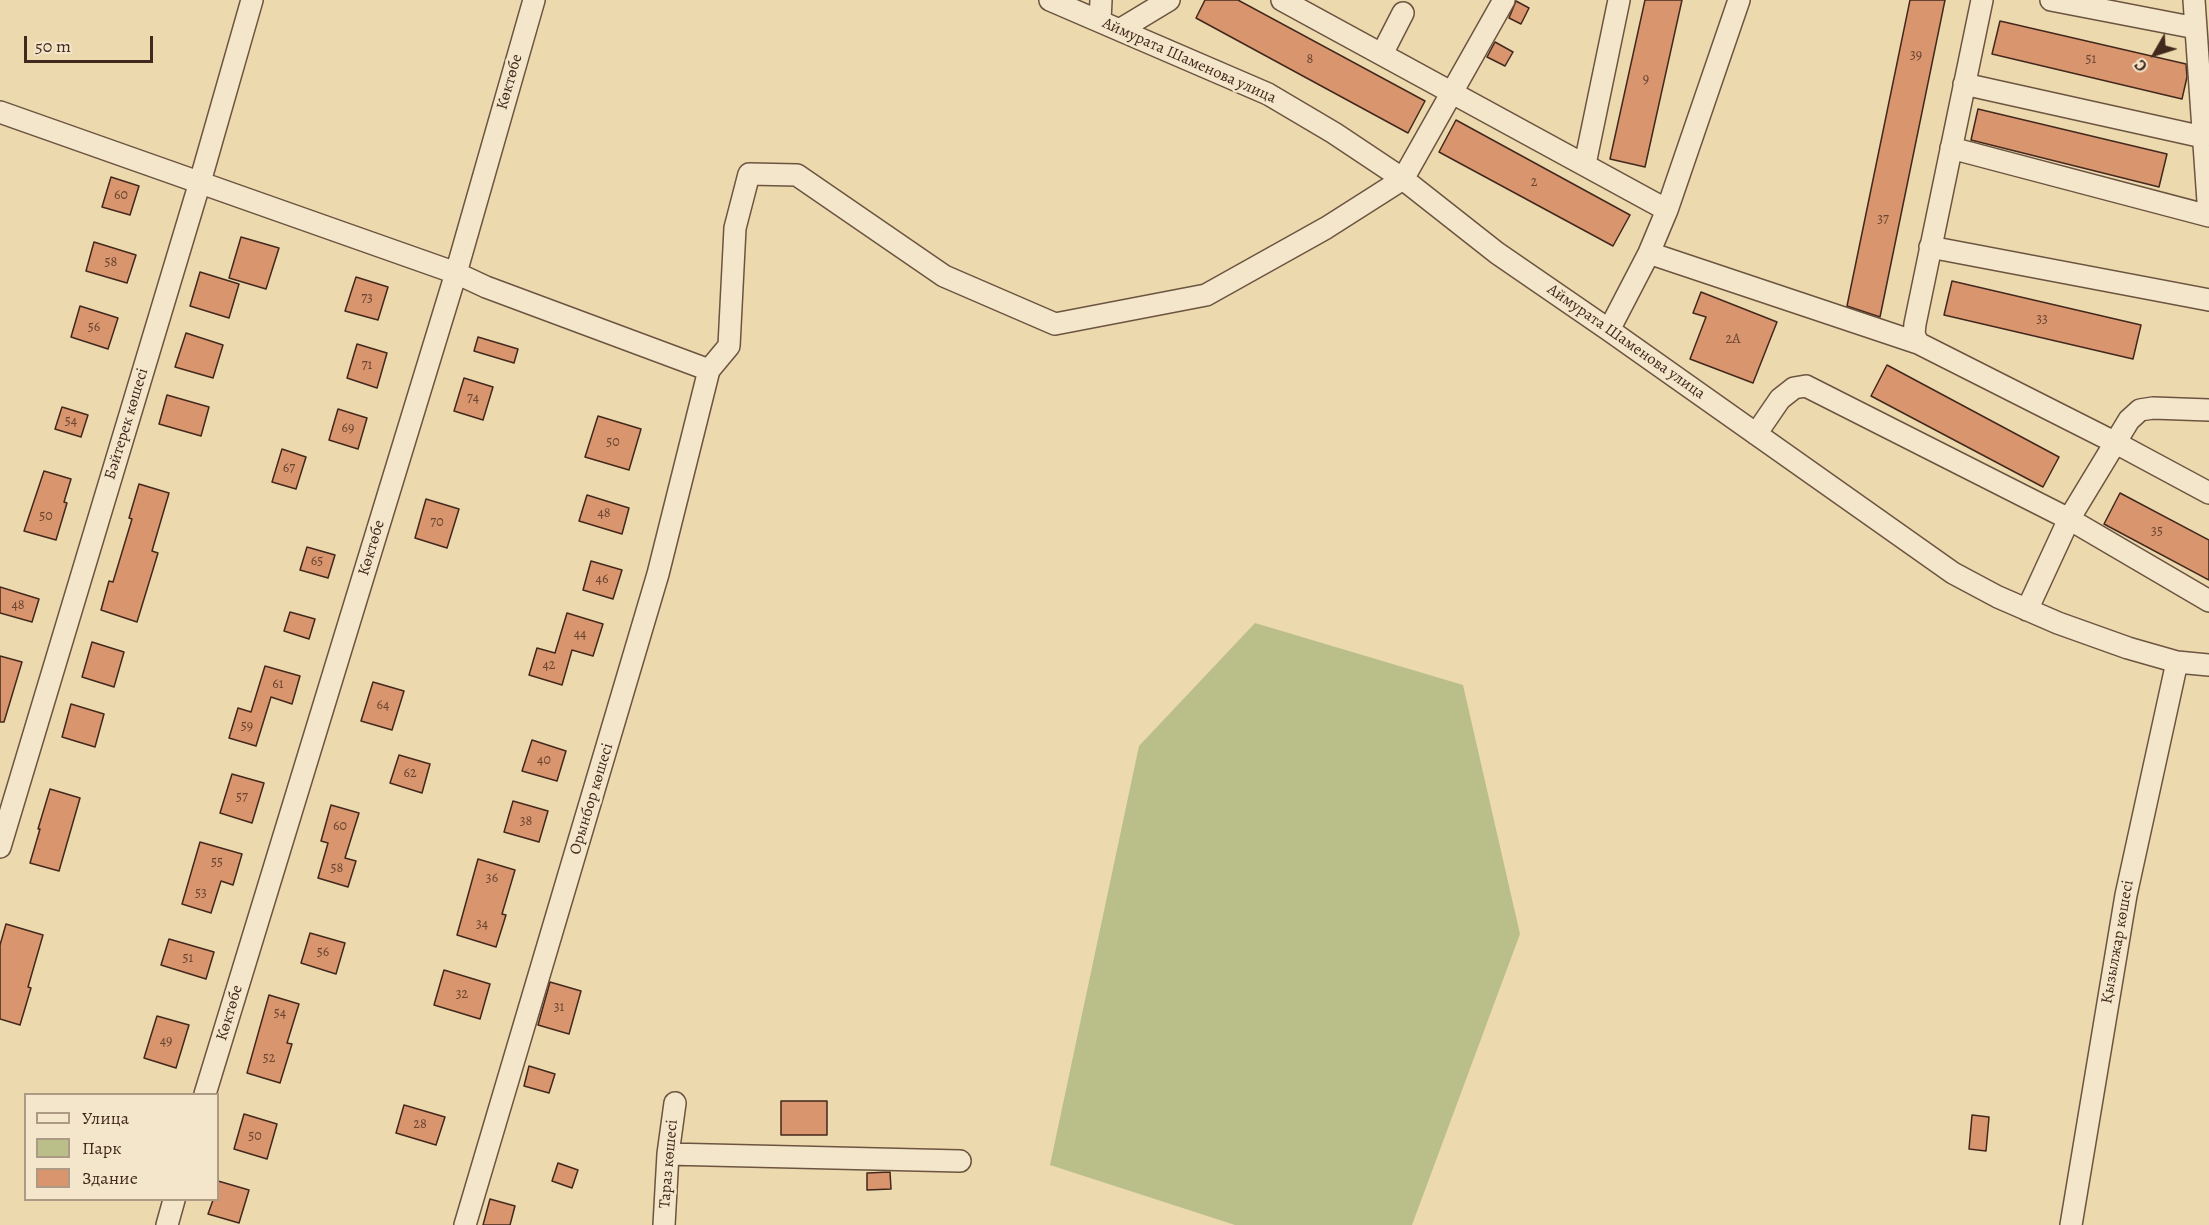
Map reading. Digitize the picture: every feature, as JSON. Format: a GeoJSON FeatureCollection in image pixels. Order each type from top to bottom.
{"type":"FeatureCollection","features":[{"type":"Feature","properties":{"kind":"street","name":"Бәйтерек көшесі"},"geometry":{"type":"LineString","coordinates":[[0,847],[200,182],[252,0]]}},
{"type":"Feature","properties":{"kind":"street","name":"Көктөбе"},"geometry":{"type":"LineString","coordinates":[[206,1093],[456,273],[534,0]]}},
{"type":"Feature","properties":{"kind":"street","name":"Аймурата Шаменова улица"},"geometry":{"type":"LineString","coordinates":[[1050,0],[1268,94],[1334,133],[1403,179],[1497,253],[1953,573],[2027,610],[2128,648],[2177,662],[2209,664]]}},
{"type":"Feature","properties":{"kind":"street"},"geometry":{"type":"LineString","coordinates":[[1100,21],[1101,0]]}},
{"type":"Feature","properties":{"kind":"street"},"geometry":{"type":"LineString","coordinates":[[1121,29],[1169,0]]}},
{"type":"Feature","properties":{"kind":"street"},"geometry":{"type":"LineString","coordinates":[[1282,0],[1667,210]]}},
{"type":"Feature","properties":{"kind":"street"},"geometry":{"type":"LineString","coordinates":[[0,112],[456,273],[486,287],[709,370],[729,346],[735,228],[749,174],[797,175],[944,276],[1055,324],[1206,295],[1326,228],[1403,179],[1504,0]]}},
{"type":"Feature","properties":{"kind":"street"},"geometry":{"type":"LineString","coordinates":[[1585,164],[1619,0]]}},
{"type":"Feature","properties":{"kind":"street"},"geometry":{"type":"LineString","coordinates":[[1609,330],[1649,253],[1667,210],[1739,0]]}},
{"type":"Feature","properties":{"kind":"street"},"geometry":{"type":"LineString","coordinates":[[1918,343],[1914,334],[1915,324],[1982,0]]}},
{"type":"Feature","properties":{"kind":"street"},"geometry":{"type":"LineString","coordinates":[[2051,0],[2196,28]]}},
{"type":"Feature","properties":{"kind":"street"},"geometry":{"type":"LineString","coordinates":[[1951,148],[2209,216],[2194,0]]}},
{"type":"Feature","properties":{"kind":"street"},"geometry":{"type":"LineString","coordinates":[[1382,54],[1403,13]]}},
{"type":"Feature","properties":{"kind":"street"},"geometry":{"type":"LineString","coordinates":[[1964,84],[2204,137]]}},
{"type":"Feature","properties":{"kind":"street"},"geometry":{"type":"LineString","coordinates":[[1930,247],[2209,300]]}},
{"type":"Feature","properties":{"kind":"street"},"geometry":{"type":"LineString","coordinates":[[1649,253],[1918,343],[2116,443],[2209,493]]}},
{"type":"Feature","properties":{"kind":"street","name":"Орынбор көшесі"},"geometry":{"type":"LineString","coordinates":[[465,1225],[658,574],[709,370]]}},
{"type":"Feature","properties":{"kind":"street"},"geometry":{"type":"LineString","coordinates":[[1756,434],[1780,399],[1794,388],[1806,386],[2069,519],[2209,601]]}},
{"type":"Feature","properties":{"kind":"street"},"geometry":{"type":"LineString","coordinates":[[2027,610],[2069,519],[2129,420],[2140,410],[2153,408],[2209,410]]}},
{"type":"Feature","properties":{"kind":"street","name":"Қызылжар көшесі"},"geometry":{"type":"LineString","coordinates":[[2071,1225],[2126,896],[2177,662]]}},
{"type":"Feature","properties":{"kind":"street","name":"Тараз көшесі"},"geometry":{"type":"LineString","coordinates":[[663,1225],[668,1154],[675,1102]]}},
{"type":"Feature","properties":{"kind":"street"},"geometry":{"type":"LineString","coordinates":[[668,1154],[960,1161]]}},
{"type":"Feature","properties":{"kind":"street"},"geometry":{"type":"LineString","coordinates":[[167,1225],[174,1201]]}},
{"type":"Feature","properties":{"kind":"green space"},"geometry":{"type":"Polygon","coordinates":[[[1255,623],[1463,685],[1520,934],[1412,1225],[1235,1225],[1050,1165],[1139,746],[1255,623]]]}},
{"type":"Feature","properties":{"kind":"building"},"geometry":{"type":"Polygon","coordinates":[[[1205,0],[1238,0],[1425,101],[1408,133],[1196,18],[1205,0]]]}},
{"type":"Feature","properties":{"kind":"building"},"geometry":{"type":"Polygon","coordinates":[[[1645,0],[1682,0],[1645,167],[1610,159],[1645,0]]]}},
{"type":"Feature","properties":{"kind":"building"},"geometry":{"type":"Polygon","coordinates":[[[1910,0],[1945,0],[1880,317],[1847,306],[1910,0]]]}},
{"type":"Feature","properties":{"kind":"building"},"geometry":{"type":"Polygon","coordinates":[[[1516,1],[1529,8],[1521,24],[1509,18],[1516,1]]]}},
{"type":"Feature","properties":{"kind":"building"},"geometry":{"type":"Polygon","coordinates":[[[2000,21],[2186,64],[2187,77],[2182,99],[1992,54],[2000,21]]]}},
{"type":"Feature","properties":{"kind":"building"},"geometry":{"type":"Polygon","coordinates":[[[1495,42],[1513,52],[1505,66],[1487,57],[1495,42]]]}},
{"type":"Feature","properties":{"kind":"building"},"geometry":{"type":"Polygon","coordinates":[[[1978,109],[2167,154],[2159,187],[1971,140],[1978,109]]]}},
{"type":"Feature","properties":{"kind":"building"},"geometry":{"type":"Polygon","coordinates":[[[1456,120],[1630,215],[1613,246],[1439,152],[1456,120]]]}},
{"type":"Feature","properties":{"kind":"building"},"geometry":{"type":"Polygon","coordinates":[[[111,177],[139,186],[130,215],[102,207],[111,177]]]}},
{"type":"Feature","properties":{"kind":"building"},"geometry":{"type":"Polygon","coordinates":[[[241,237],[279,248],[266,289],[229,278],[241,237]]]}},
{"type":"Feature","properties":{"kind":"building"},"geometry":{"type":"Polygon","coordinates":[[[94,242],[136,255],[127,283],[86,271],[94,242]]]}},
{"type":"Feature","properties":{"kind":"building"},"geometry":{"type":"Polygon","coordinates":[[[200,272],[239,284],[229,318],[190,306],[200,272]]]}},
{"type":"Feature","properties":{"kind":"building"},"geometry":{"type":"Polygon","coordinates":[[[356,277],[388,287],[378,320],[345,311],[356,277]]]}},
{"type":"Feature","properties":{"kind":"building"},"geometry":{"type":"Polygon","coordinates":[[[1952,281],[2141,325],[2133,359],[1944,315],[1952,281]]]}},
{"type":"Feature","properties":{"kind":"building"},"geometry":{"type":"Polygon","coordinates":[[[1701,292],[1777,322],[1753,383],[1690,359],[1706,317],[1693,313],[1701,292]]]}},
{"type":"Feature","properties":{"kind":"building"},"geometry":{"type":"Polygon","coordinates":[[[80,306],[118,318],[108,349],[71,337],[80,306]]]}},
{"type":"Feature","properties":{"kind":"building"},"geometry":{"type":"Polygon","coordinates":[[[186,333],[223,345],[213,378],[175,367],[186,333]]]}},
{"type":"Feature","properties":{"kind":"building"},"geometry":{"type":"Polygon","coordinates":[[[478,337],[518,349],[514,363],[474,351],[478,337]]]}},
{"type":"Feature","properties":{"kind":"building"},"geometry":{"type":"Polygon","coordinates":[[[357,344],[387,353],[377,388],[347,378],[357,344]]]}},
{"type":"Feature","properties":{"kind":"building"},"geometry":{"type":"Polygon","coordinates":[[[1887,365],[2059,457],[2043,487],[1871,396],[1887,365]]]}},
{"type":"Feature","properties":{"kind":"building"},"geometry":{"type":"Polygon","coordinates":[[[464,378],[493,387],[483,420],[454,411],[464,378]]]}},
{"type":"Feature","properties":{"kind":"building"},"geometry":{"type":"Polygon","coordinates":[[[167,395],[209,407],[201,436],[159,424],[167,395]]]}},
{"type":"Feature","properties":{"kind":"building"},"geometry":{"type":"Polygon","coordinates":[[[62,407],[88,415],[81,437],[55,429],[62,407]]]}},
{"type":"Feature","properties":{"kind":"building"},"geometry":{"type":"Polygon","coordinates":[[[338,409],[367,418],[358,449],[329,440],[338,409]]]}},
{"type":"Feature","properties":{"kind":"building"},"geometry":{"type":"Polygon","coordinates":[[[598,416],[641,429],[629,470],[585,457],[598,416]]]}},
{"type":"Feature","properties":{"kind":"building"},"geometry":{"type":"Polygon","coordinates":[[[282,449],[306,457],[296,489],[272,482],[282,449]]]}},
{"type":"Feature","properties":{"kind":"building"},"geometry":{"type":"Polygon","coordinates":[[[44,471],[71,479],[64,502],[67,503],[56,540],[24,531],[44,471]]]}},
{"type":"Feature","properties":{"kind":"building"},"geometry":{"type":"Polygon","coordinates":[[[139,484],[169,493],[152,551],[158,553],[137,622],[101,610],[109,581],[113,582],[132,519],[129,518],[139,484]]]}},
{"type":"Feature","properties":{"kind":"building"},"geometry":{"type":"Polygon","coordinates":[[[2120,493],[2209,540],[2209,580],[2104,524],[2120,493]]]}},
{"type":"Feature","properties":{"kind":"building"},"geometry":{"type":"Polygon","coordinates":[[[587,495],[629,508],[622,534],[579,521],[587,495]]]}},
{"type":"Feature","properties":{"kind":"building"},"geometry":{"type":"Polygon","coordinates":[[[426,499],[459,509],[447,548],[415,538],[426,499]]]}},
{"type":"Feature","properties":{"kind":"building"},"geometry":{"type":"Polygon","coordinates":[[[307,547],[335,555],[328,578],[300,570],[307,547]]]}},
{"type":"Feature","properties":{"kind":"building"},"geometry":{"type":"Polygon","coordinates":[[[591,561],[622,570],[613,599],[583,590],[591,561]]]}},
{"type":"Feature","properties":{"kind":"building"},"geometry":{"type":"Polygon","coordinates":[[[0,587],[39,599],[32,622],[0,613],[0,587]]]}},
{"type":"Feature","properties":{"kind":"building"},"geometry":{"type":"Polygon","coordinates":[[[290,612],[315,619],[309,639],[284,631],[290,612]]]}},
{"type":"Feature","properties":{"kind":"building"},"geometry":{"type":"Polygon","coordinates":[[[567,613],[603,624],[593,656],[572,650],[562,685],[529,675],[537,648],[555,653],[567,613]]]}},
{"type":"Feature","properties":{"kind":"building"},"geometry":{"type":"Polygon","coordinates":[[[92,642],[124,652],[114,687],[82,677],[92,642]]]}},
{"type":"Feature","properties":{"kind":"building"},"geometry":{"type":"Polygon","coordinates":[[[0,656],[22,662],[4,722],[0,722],[0,656]]]}},
{"type":"Feature","properties":{"kind":"building"},"geometry":{"type":"Polygon","coordinates":[[[265,666],[300,676],[292,704],[271,697],[256,746],[229,738],[238,708],[251,712],[265,666]]]}},
{"type":"Feature","properties":{"kind":"building"},"geometry":{"type":"Polygon","coordinates":[[[373,682],[404,691],[392,730],[361,721],[373,682]]]}},
{"type":"Feature","properties":{"kind":"building"},"geometry":{"type":"Polygon","coordinates":[[[71,704],[104,714],[95,747],[62,737],[71,704]]]}},
{"type":"Feature","properties":{"kind":"building"},"geometry":{"type":"Polygon","coordinates":[[[532,740],[566,751],[557,781],[522,771],[532,740]]]}},
{"type":"Feature","properties":{"kind":"building"},"geometry":{"type":"Polygon","coordinates":[[[399,755],[430,764],[422,793],[390,783],[399,755]]]}},
{"type":"Feature","properties":{"kind":"building"},"geometry":{"type":"Polygon","coordinates":[[[232,774],[264,783],[252,823],[220,813],[232,774]]]}},
{"type":"Feature","properties":{"kind":"building"},"geometry":{"type":"Polygon","coordinates":[[[50,789],[80,798],[59,871],[30,863],[50,789]]]}},
{"type":"Feature","properties":{"kind":"building"},"geometry":{"type":"Polygon","coordinates":[[[513,801],[548,811],[539,842],[504,832],[513,801]]]}},
{"type":"Feature","properties":{"kind":"building"},"geometry":{"type":"Polygon","coordinates":[[[331,805],[359,813],[345,858],[356,861],[348,887],[318,878],[328,843],[321,841],[331,805]]]}},
{"type":"Feature","properties":{"kind":"building"},"geometry":{"type":"Polygon","coordinates":[[[200,842],[242,854],[233,885],[221,881],[211,913],[182,904],[200,842]]]}},
{"type":"Feature","properties":{"kind":"building"},"geometry":{"type":"Polygon","coordinates":[[[478,859],[515,870],[502,914],[506,915],[496,947],[457,935],[478,859]]]}},
{"type":"Feature","properties":{"kind":"building"},"geometry":{"type":"Polygon","coordinates":[[[6,924],[43,935],[20,1025],[0,1019],[0,945],[6,924]]]}},
{"type":"Feature","properties":{"kind":"building"},"geometry":{"type":"Polygon","coordinates":[[[310,933],[345,943],[336,974],[301,963],[310,933]]]}},
{"type":"Feature","properties":{"kind":"building"},"geometry":{"type":"Polygon","coordinates":[[[169,939],[214,952],[206,979],[161,965],[169,939]]]}},
{"type":"Feature","properties":{"kind":"building"},"geometry":{"type":"Polygon","coordinates":[[[444,970],[490,984],[480,1019],[434,1005],[444,970]]]}},
{"type":"Feature","properties":{"kind":"building"},"geometry":{"type":"Polygon","coordinates":[[[550,982],[581,991],[569,1034],[538,1025],[550,982]]]}},
{"type":"Feature","properties":{"kind":"building"},"geometry":{"type":"Polygon","coordinates":[[[269,995],[299,1004],[287,1043],[292,1044],[280,1083],[247,1073],[269,995]]]}},
{"type":"Feature","properties":{"kind":"building"},"geometry":{"type":"Polygon","coordinates":[[[157,1016],[189,1025],[176,1068],[144,1058],[157,1016]]]}},
{"type":"Feature","properties":{"kind":"building"},"geometry":{"type":"Polygon","coordinates":[[[529,1066],[555,1074],[549,1093],[524,1086],[529,1066]]]}},
{"type":"Feature","properties":{"kind":"building"},"geometry":{"type":"Polygon","coordinates":[[[781,1101],[827,1101],[827,1135],[781,1135],[781,1101]]]}},
{"type":"Feature","properties":{"kind":"building"},"geometry":{"type":"Polygon","coordinates":[[[404,1105],[445,1117],[436,1145],[396,1133],[404,1105]]]}},
{"type":"Feature","properties":{"kind":"building"},"geometry":{"type":"Polygon","coordinates":[[[244,1114],[277,1124],[267,1159],[234,1149],[244,1114]]]}},
{"type":"Feature","properties":{"kind":"building"},"geometry":{"type":"Polygon","coordinates":[[[1972,1115],[1989,1117],[1986,1151],[1969,1149],[1972,1115]]]}},
{"type":"Feature","properties":{"kind":"building"},"geometry":{"type":"Polygon","coordinates":[[[558,1163],[578,1170],[572,1188],[552,1181],[558,1163]]]}},
{"type":"Feature","properties":{"kind":"building"},"geometry":{"type":"Polygon","coordinates":[[[890,1172],[891,1189],[867,1190],[867,1173],[890,1172]]]}},
{"type":"Feature","properties":{"kind":"building"},"geometry":{"type":"Polygon","coordinates":[[[219,1181],[249,1190],[239,1223],[208,1214],[213,1201],[219,1201],[219,1181]]]}},
{"type":"Feature","properties":{"kind":"building"},"geometry":{"type":"Polygon","coordinates":[[[490,1199],[515,1206],[510,1225],[483,1225],[490,1199]]]}}]}
